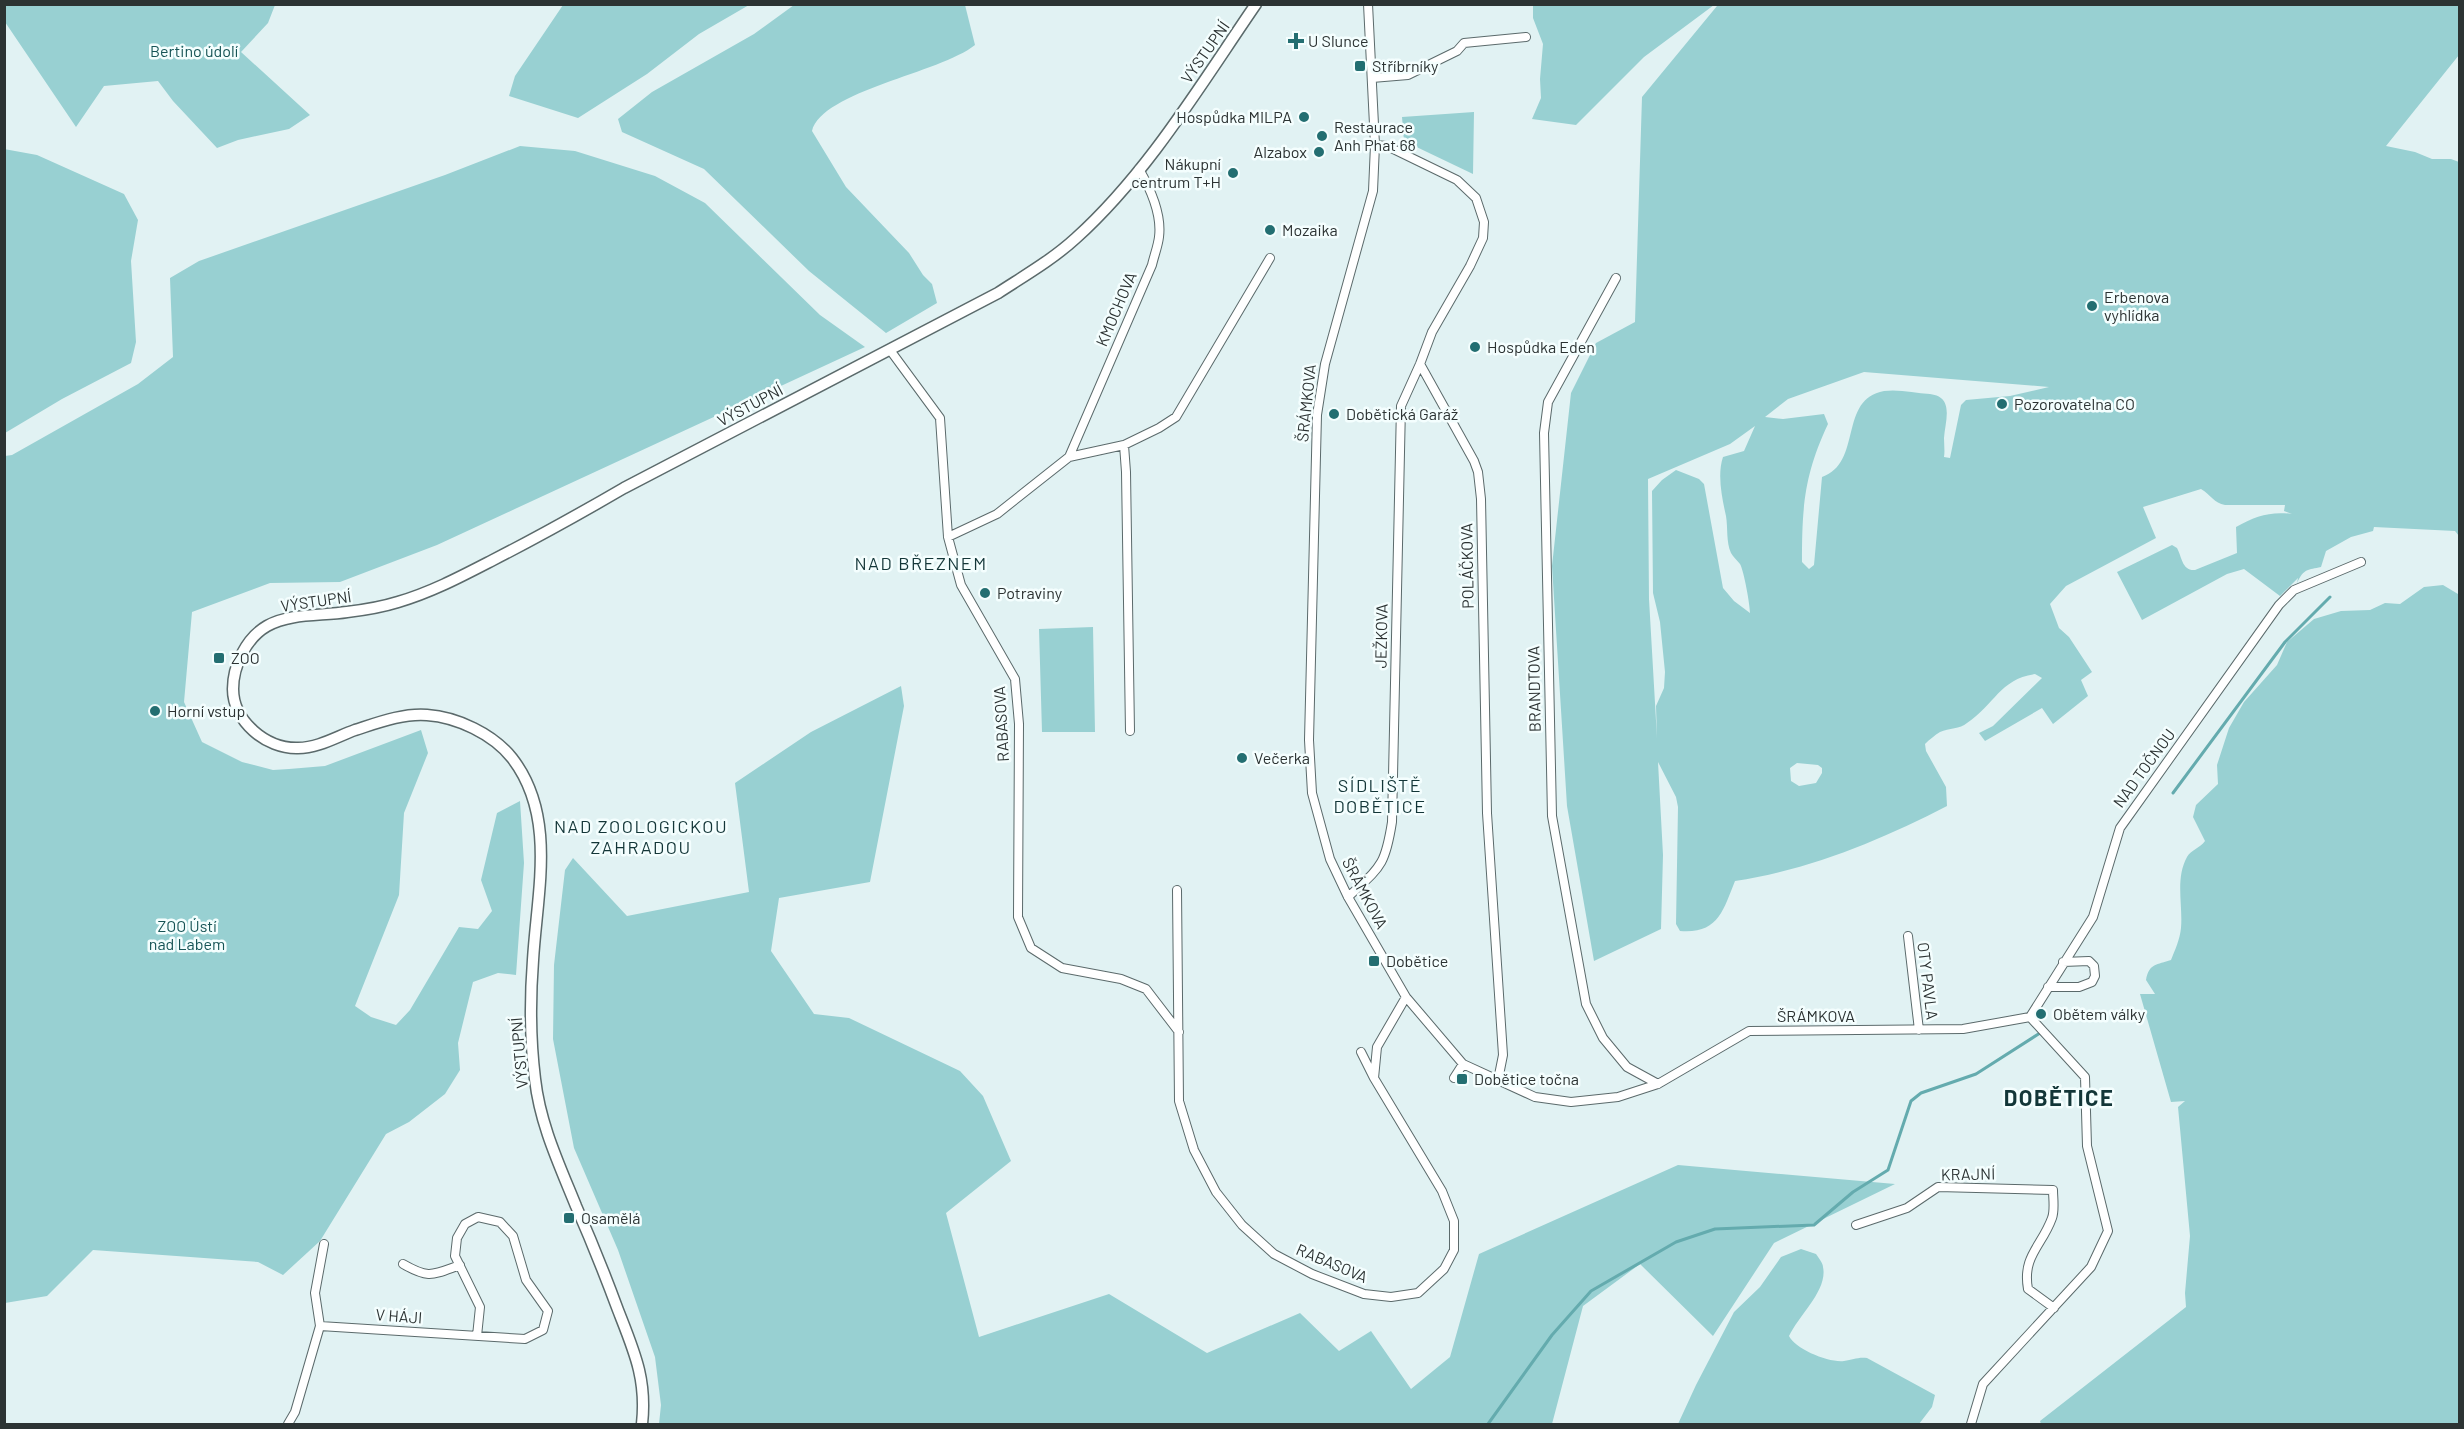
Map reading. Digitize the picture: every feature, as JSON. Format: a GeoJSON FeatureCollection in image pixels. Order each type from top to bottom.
{"type":"FeatureCollection","features":[{"type":"Feature","properties":{"kind":"street","name":"VÝSTUPNÍ"},"geometry":{"type":"LineString","coordinates":[[642,1425],[644,1393],[637,1360],[543,1123],[535,1080],[530,1003],[541,843],[538,813],[525,777],[509,755],[486,736],[447,719],[427,715],[409,716],[383,722],[312,746],[296,749],[279,746],[263,738],[248,726],[238,712],[233,692],[235,669],[255,635],[267,626],[286,618],[350,612],[395,603],[430,591],[565,523],[624,488],[998,293],[1036,269],[1083,232],[1107,208],[1139,169],[1257,4]]}},
{"type":"Feature","properties":{"kind":"street","name":"ŠRÁMKOVA"},"geometry":{"type":"LineString","coordinates":[[1368,4],[1375,145],[1373,191],[1325,364],[1317,415],[1309,740],[1312,793],[1330,859],[1348,897],[1406,998],[1463,1064],[1535,1097],[1571,1102],[1618,1097],[1658,1084],[1749,1032],[1963,1029],[2030,1017]]}},
{"type":"Feature","properties":{"kind":"street"},"geometry":{"type":"LineString","coordinates":[[1372,78],[1408,75],[1457,51],[1464,43],[1526,37]]}},
{"type":"Feature","properties":{"kind":"street"},"geometry":{"type":"LineString","coordinates":[[1375,145],[1387,146],[1457,180],[1476,198],[1484,222],[1483,238],[1470,266],[1432,332],[1420,364]]}},
{"type":"Feature","properties":{"kind":"street","name":"KMOCHOVA"},"geometry":{"type":"LineString","coordinates":[[1069,457],[1152,265],[1159,237],[1159,222],[1149,186],[1139,169]]}},
{"type":"Feature","properties":{"kind":"street","name":"KMOCHOVA"},"geometry":{"type":"LineString","coordinates":[[948,537],[997,514],[1069,457],[1124,445],[1176,417],[1270,258]]}},
{"type":"Feature","properties":{"kind":"street","name":"BRANDTOVA"},"geometry":{"type":"LineString","coordinates":[[1616,278],[1548,402],[1544,433],[1552,816],[1586,1004],[1603,1038],[1627,1067],[1658,1084]]}},
{"type":"Feature","properties":{"kind":"street","name":"RABASOVA"},"geometry":{"type":"LineString","coordinates":[[890,350],[940,418],[948,537],[961,585],[1015,679],[1019,724],[1018,917],[1031,948],[1062,968],[1121,979],[1146,989],[1179,1032]]}},
{"type":"Feature","properties":{"kind":"street","name":"JEŽKOVA"},"geometry":{"type":"LineString","coordinates":[[1348,897],[1380,867],[1387,851],[1392,822],[1401,406],[1420,364]]}},
{"type":"Feature","properties":{"kind":"street","name":"POLÁČKOVA"},"geometry":{"type":"LineString","coordinates":[[1420,364],[1474,461],[1479,481],[1487,813],[1503,1055],[1498,1080]]}},
{"type":"Feature","properties":{"kind":"street"},"geometry":{"type":"LineString","coordinates":[[1124,445],[1130,732]]}},
{"type":"Feature","properties":{"kind":"street","name":"NAD TOČNOU"},"geometry":{"type":"LineString","coordinates":[[2030,1017],[2093,917],[2120,828],[2279,605],[2294,590],[2361,562]]}},
{"type":"Feature","properties":{"kind":"street","name":"RABASOVA"},"geometry":{"type":"LineString","coordinates":[[1177,890],[1179,1101],[1194,1150],[1216,1192],[1242,1225],[1274,1254],[1312,1274],[1364,1294],[1391,1297],[1418,1293],[1444,1269],[1454,1250],[1454,1221],[1442,1191],[1374,1078],[1361,1052]]}},
{"type":"Feature","properties":{"kind":"street","name":"OTY PAVLA"},"geometry":{"type":"LineString","coordinates":[[1908,936],[1919,1030]]}},
{"type":"Feature","properties":{"kind":"street"},"geometry":{"type":"LineString","coordinates":[[2048,987],[2079,987],[2092,982],[2095,976],[2094,966],[2088,961],[2063,962]]}},
{"type":"Feature","properties":{"kind":"street"},"geometry":{"type":"LineString","coordinates":[[1374,1078],[1377,1047],[1406,998]]}},
{"type":"Feature","properties":{"kind":"street"},"geometry":{"type":"LineString","coordinates":[[1971,1425],[1983,1384],[2091,1267],[2108,1231],[2087,1146],[2085,1077],[2030,1017]]}},
{"type":"Feature","properties":{"kind":"street"},"geometry":{"type":"LineString","coordinates":[[1454,1078],[1463,1064]]}},
{"type":"Feature","properties":{"kind":"street","name":"KRAJNÍ"},"geometry":{"type":"LineString","coordinates":[[1856,1225],[1907,1208],[1938,1187],[2053,1190],[2052,1217],[2029,1260],[2026,1275],[2028,1289],[2054,1308]]}},
{"type":"Feature","properties":{"kind":"street","name":"V HÁJI"},"geometry":{"type":"LineString","coordinates":[[320,1326],[525,1339],[543,1330],[549,1311],[526,1280],[513,1236],[500,1222],[478,1217],[465,1224],[457,1238],[455,1256],[459,1265]]}},
{"type":"Feature","properties":{"kind":"street"},"geometry":{"type":"LineString","coordinates":[[288,1425],[295,1412],[320,1326],[315,1293],[324,1244]]}},
{"type":"Feature","properties":{"kind":"street"},"geometry":{"type":"LineString","coordinates":[[403,1264],[420,1274],[433,1275],[459,1265],[480,1307],[477,1336]]}},
{"type":"Feature","properties":{"kind":"green space"},"geometry":{"type":"Polygon","coordinates":[[[1533,4],[1714,5],[1644,57],[1576,125],[1532,119],[1541,98],[1543,44],[1533,18],[1533,4]]]}},
{"type":"Feature","properties":{"kind":"green space","name":"Bertino údolí"},"geometry":{"type":"Polygon","coordinates":[[[4,5],[275,5],[268,23],[241,52],[310,115],[289,129],[238,140],[217,148],[173,101],[158,81],[104,86],[76,127],[5,22],[4,5]]]}},
{"type":"Feature","properties":{"kind":"green space"},"geometry":{"type":"Polygon","coordinates":[[[563,5],[749,5],[699,34],[647,74],[578,118],[509,96],[515,76],[563,5]]]}},
{"type":"Feature","properties":{"kind":"green space"},"geometry":{"type":"Polygon","coordinates":[[[794,5],[965,5],[975,45],[936,65],[859,94],[837,105],[820,117],[812,131],[846,187],[909,253],[923,275],[932,284],[937,303],[886,333],[809,271],[704,169],[622,132],[618,119],[652,92],[754,34],[794,5]]]}},
{"type":"Feature","properties":{"kind":"green space"},"geometry":{"type":"Polygon","coordinates":[[[2459,5],[2459,55],[2386,146],[2415,152],[2432,159],[2451,159],[2459,162],[2459,536],[2455,531],[2374,527],[2373,531],[2351,537],[2326,551],[2321,567],[2304,572],[2297,583],[2298,578],[2280,596],[2244,569],[2227,574],[2142,620],[2117,572],[2172,545],[2177,548],[2185,566],[2195,570],[2237,553],[2236,527],[2263,515],[2292,514],[2284,511],[2285,505],[2221,504],[2201,489],[2143,507],[2156,538],[2066,586],[2050,604],[2059,628],[2069,637],[2092,672],[2081,680],[2088,696],[2053,724],[2042,708],[1985,741],[1979,733],[1993,726],[2042,678],[2035,674],[2023,677],[2005,687],[1977,716],[1964,725],[1934,736],[1925,744],[1926,751],[1946,787],[1947,806],[1896,831],[1844,852],[1790,869],[1735,881],[1722,911],[1711,924],[1703,929],[1680,931],[1676,924],[1678,807],[1676,797],[1658,762],[1663,855],[1661,929],[1594,961],[1567,806],[1552,566],[1571,393],[1596,343],[1635,322],[1642,97],[1717,6],[2459,5]],[[1864,372],[1788,399],[1765,417],[1783,419],[1824,414],[1828,424],[1814,459],[1806,492],[1802,562],[1809,569],[1814,565],[1822,477],[1835,470],[1843,459],[1855,418],[1861,406],[1870,396],[1895,390],[1938,396],[1946,405],[1944,457],[1950,458],[1961,405],[1966,400],[2010,396],[2049,387],[1864,372]],[[1755,426],[1730,444],[1648,479],[1649,599],[1657,738],[1656,706],[1664,688],[1665,672],[1660,622],[1653,593],[1652,491],[1676,470],[1699,479],[1704,484],[1723,588],[1734,601],[1750,613],[1742,568],[1731,553],[1728,544],[1720,471],[1723,457],[1744,451],[1755,426]],[[1797,763],[1790,768],[1791,781],[1799,786],[1816,783],[1822,773],[1822,768],[1818,765],[1797,763]]]}},
{"type":"Feature","properties":{"kind":"green space"},"geometry":{"type":"Polygon","coordinates":[[[1474,112],[1473,174],[1404,141],[1402,117],[1474,112]]]}},
{"type":"Feature","properties":{"kind":"green space","name":"ZOO Ústí nad Labem"},"geometry":{"type":"Polygon","coordinates":[[[520,146],[575,151],[655,176],[705,203],[820,315],[865,347],[437,545],[340,582],[270,583],[192,612],[184,702],[202,742],[242,762],[273,770],[325,766],[421,730],[428,753],[404,813],[399,895],[355,1006],[371,1017],[396,1025],[410,1010],[459,927],[478,929],[492,911],[481,880],[497,813],[520,801],[524,863],[516,975],[498,973],[473,982],[458,1043],[460,1070],[445,1094],[409,1122],[386,1134],[320,1241],[283,1275],[258,1262],[93,1250],[47,1296],[5,1303],[5,456],[12,455],[138,384],[173,357],[170,278],[199,261],[445,175],[520,146]]]}},
{"type":"Feature","properties":{"kind":"green space"},"geometry":{"type":"Polygon","coordinates":[[[4,149],[37,155],[124,194],[138,220],[131,261],[136,342],[131,363],[62,399],[5,433],[4,149]]]}},
{"type":"Feature","properties":{"kind":"green space"},"geometry":{"type":"Polygon","coordinates":[[[2443,585],[2458,594],[2460,599],[2459,1424],[2041,1424],[2040,1421],[2186,1307],[2190,1236],[2178,1107],[2185,1101],[2171,1102],[2140,994],[2155,994],[2146,980],[2147,974],[2154,966],[2171,960],[2180,936],[2180,883],[2183,865],[2187,857],[2205,841],[2193,817],[2196,805],[2218,784],[2217,765],[2229,728],[2244,702],[2277,665],[2287,642],[2314,619],[2341,611],[2370,610],[2385,603],[2400,604],[2424,587],[2443,585]]]}},
{"type":"Feature","properties":{"kind":"green space"},"geometry":{"type":"Polygon","coordinates":[[[1093,627],[1095,732],[1042,732],[1039,629],[1093,627]]]}},
{"type":"Feature","properties":{"kind":"green space"},"geometry":{"type":"Polygon","coordinates":[[[901,686],[904,706],[870,882],[779,898],[771,951],[814,1014],[849,1018],[960,1071],[983,1096],[1011,1161],[946,1213],[979,1337],[1109,1294],[1207,1353],[1300,1313],[1339,1351],[1371,1331],[1411,1389],[1450,1357],[1479,1254],[1678,1165],[1895,1184],[1774,1243],[1713,1336],[1640,1264],[1583,1306],[1552,1424],[659,1424],[661,1405],[655,1357],[618,1250],[574,1148],[553,1039],[554,965],[565,870],[573,858],[627,916],[749,892],[735,783],[811,732],[901,686]]]}},
{"type":"Feature","properties":{"kind":"green space"},"geometry":{"type":"Polygon","coordinates":[[[1801,1249],[1816,1254],[1823,1265],[1823,1276],[1812,1302],[1789,1336],[1792,1341],[1813,1354],[1830,1360],[1867,1358],[1935,1395],[1932,1407],[1919,1424],[1678,1424],[1734,1312],[1760,1287],[1781,1257],[1801,1249]]]}},
{"type":"Feature","properties":{"kind":"waterway"},"geometry":{"type":"LineString","coordinates":[[2173,793],[2285,642],[2330,597]]}},
{"type":"Feature","properties":{"kind":"waterway"},"geometry":{"type":"LineString","coordinates":[[1488,1424],[1552,1335],[1591,1291],[1676,1242],[1715,1229],[1814,1225],[1853,1192],[1888,1170],[1911,1101],[1921,1093],[1976,1074],[2040,1033]]}},
{"type":"Feature","properties":{"kind":"place","name":"U Slunce"},"geometry":{"type":"Point","coordinates":[1296,41]}},
{"type":"Feature","properties":{"kind":"place","name":"Stříbrníky"},"geometry":{"type":"Point","coordinates":[1360,66]}},
{"type":"Feature","properties":{"kind":"place","name":"Hospůdka MILPA"},"geometry":{"type":"Point","coordinates":[1304,117]}},
{"type":"Feature","properties":{"kind":"place","name":"Restaurace Anh Phat 68"},"geometry":{"type":"Point","coordinates":[1322,136]}},
{"type":"Feature","properties":{"kind":"place","name":"Alzabox"},"geometry":{"type":"Point","coordinates":[1319,152]}},
{"type":"Feature","properties":{"kind":"place","name":"Nákupní centrum T+H"},"geometry":{"type":"Point","coordinates":[1233,173]}},
{"type":"Feature","properties":{"kind":"place","name":"Mozaika"},"geometry":{"type":"Point","coordinates":[1270,230]}},
{"type":"Feature","properties":{"kind":"place","name":"Erbenova vyhlídka"},"geometry":{"type":"Point","coordinates":[2092,306]}},
{"type":"Feature","properties":{"kind":"place","name":"Hospůdka Eden"},"geometry":{"type":"Point","coordinates":[1475,347]}},
{"type":"Feature","properties":{"kind":"place","name":"Pozorovatelna CO"},"geometry":{"type":"Point","coordinates":[2002,404]}},
{"type":"Feature","properties":{"kind":"place","name":"Dobětická Garáž"},"geometry":{"type":"Point","coordinates":[1334,414]}},
{"type":"Feature","properties":{"kind":"place","name":"Potraviny"},"geometry":{"type":"Point","coordinates":[985,593]}},
{"type":"Feature","properties":{"kind":"place","name":"ZOO"},"geometry":{"type":"Point","coordinates":[219,658]}},
{"type":"Feature","properties":{"kind":"place","name":"Horní vstup"},"geometry":{"type":"Point","coordinates":[155,711]}},
{"type":"Feature","properties":{"kind":"place","name":"Večerka"},"geometry":{"type":"Point","coordinates":[1242,758]}},
{"type":"Feature","properties":{"kind":"place","name":"Dobětice"},"geometry":{"type":"Point","coordinates":[1374,961]}},
{"type":"Feature","properties":{"kind":"place","name":"Obětem války"},"geometry":{"type":"Point","coordinates":[2041,1014]}},
{"type":"Feature","properties":{"kind":"place","name":"Dobětice točna"},"geometry":{"type":"Point","coordinates":[1462,1079]}},
{"type":"Feature","properties":{"kind":"place","name":"Osamělá"},"geometry":{"type":"Point","coordinates":[569,1218]}},
{"type":"Feature","properties":{"kind":"district","name":"NAD BŘEZNEM"},"geometry":{"type":"Point","coordinates":[921,564]}},
{"type":"Feature","properties":{"kind":"district","name":"SÍDLIŠTĚ DOBĚTICE"},"geometry":{"type":"Point","coordinates":[1380,796]}},
{"type":"Feature","properties":{"kind":"district","name":"NAD ZOOLOGICKOU ZAHRADOU"},"geometry":{"type":"Point","coordinates":[641,837]}},
{"type":"Feature","properties":{"kind":"district","name":"DOBĚTICE"},"geometry":{"type":"Point","coordinates":[2059,1098]}}]}
